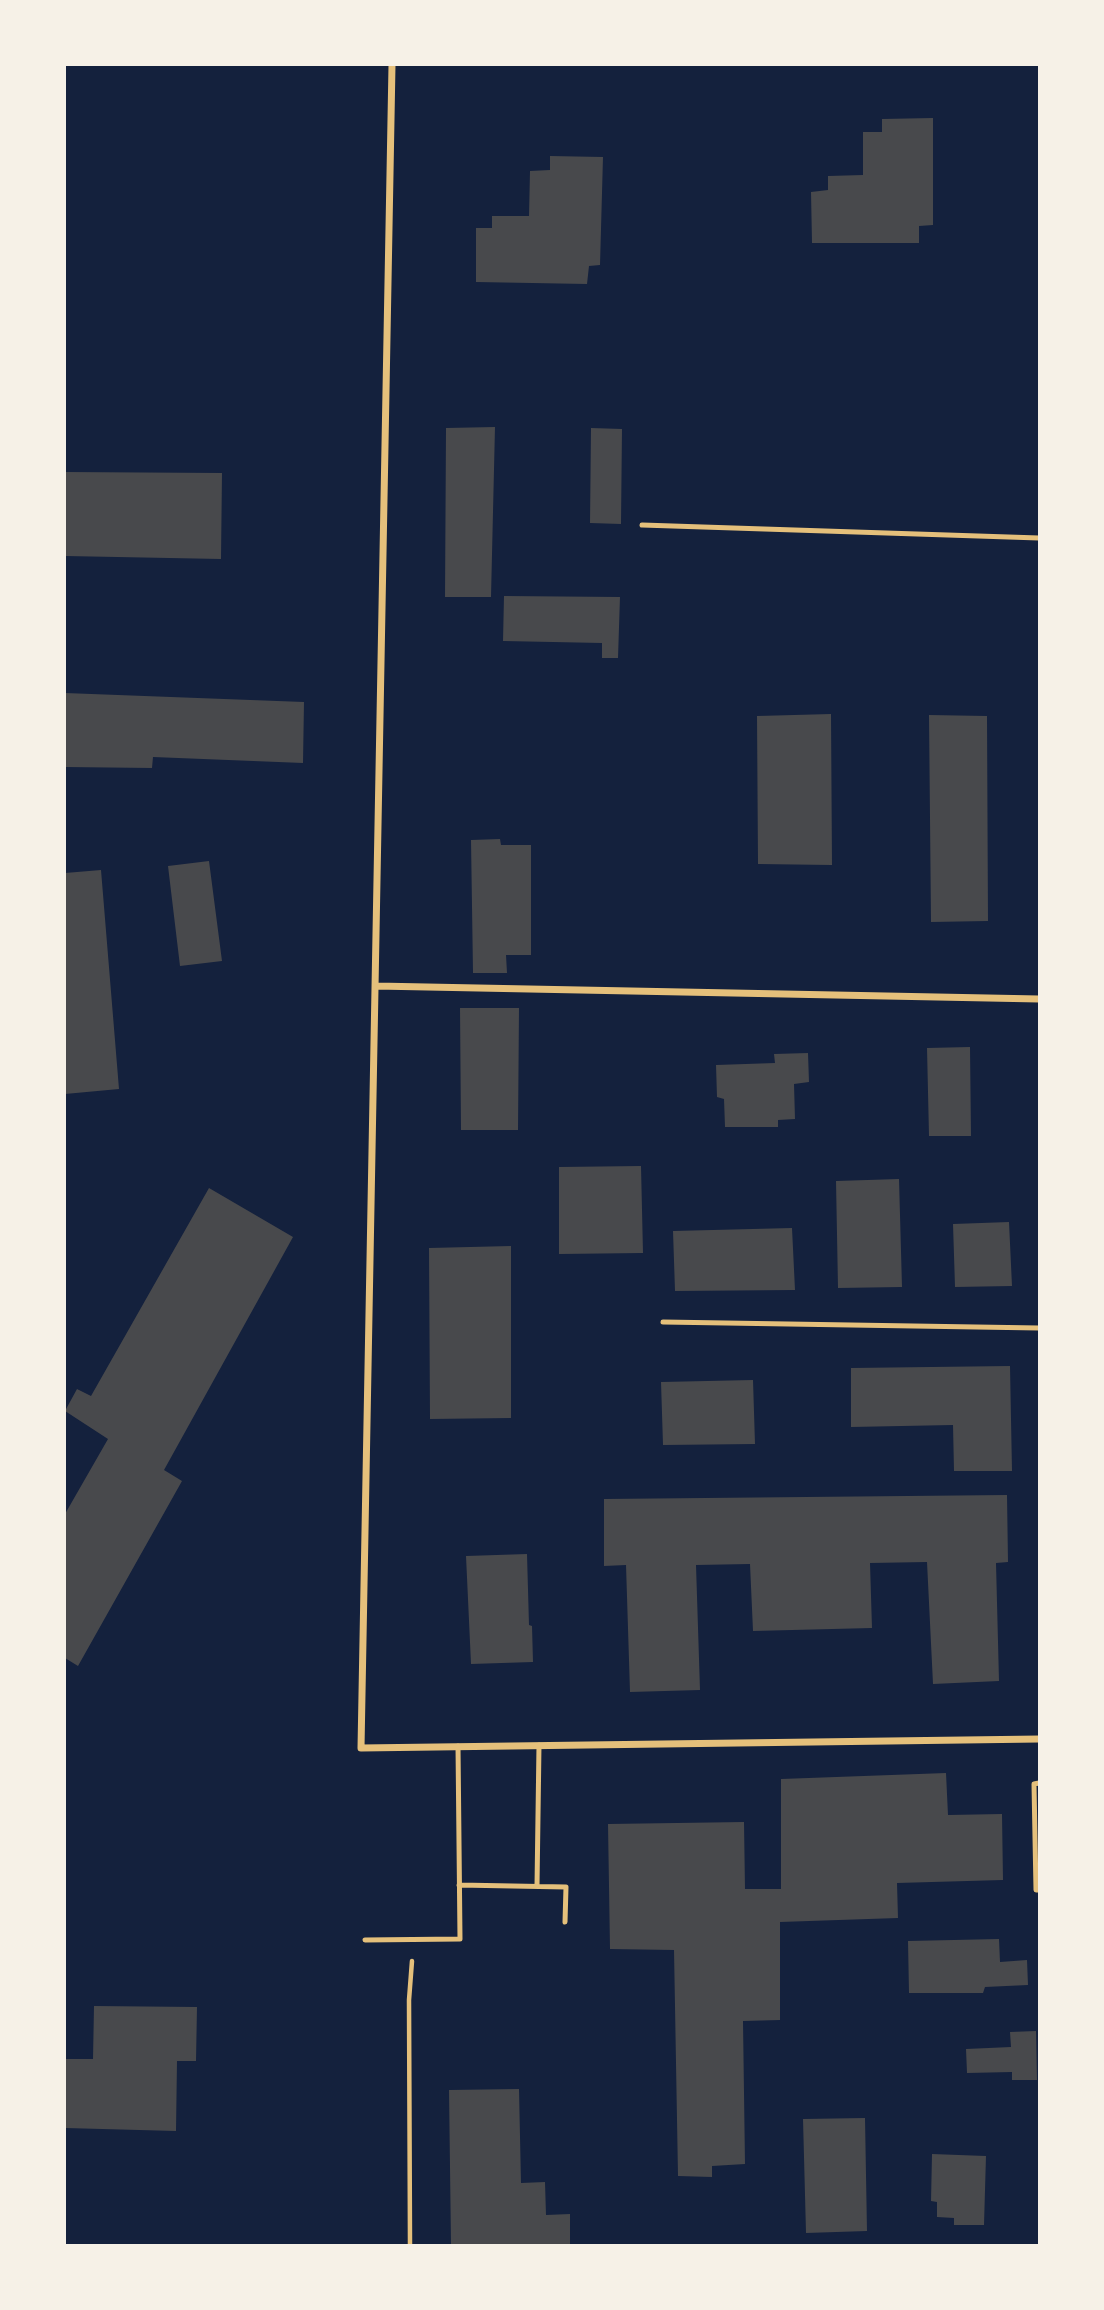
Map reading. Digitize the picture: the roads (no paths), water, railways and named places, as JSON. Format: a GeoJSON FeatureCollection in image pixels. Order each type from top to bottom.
{"type":"FeatureCollection","features":[{"type":"Feature","properties":{"kind":"street"},"geometry":{"type":"LineString","coordinates":[[392,65],[361,1748],[1039,1739]]}},
{"type":"Feature","properties":{"kind":"street"},"geometry":{"type":"LineString","coordinates":[[376,986],[1039,999]]}},
{"type":"Feature","properties":{"kind":"lane"},"geometry":{"type":"LineString","coordinates":[[642,525],[1039,538]]}},
{"type":"Feature","properties":{"kind":"lane"},"geometry":{"type":"LineString","coordinates":[[663,1322],[1039,1328]]}},
{"type":"Feature","properties":{"kind":"lane"},"geometry":{"type":"LineString","coordinates":[[537,1886],[539,1745]]}},
{"type":"Feature","properties":{"kind":"lane"},"geometry":{"type":"LineString","coordinates":[[365,1940],[460,1939],[458,1746]]}},
{"type":"Feature","properties":{"kind":"lane"},"geometry":{"type":"LineString","coordinates":[[1039,1783],[1034,1783],[1036,1891],[1039,1890]]}},
{"type":"Feature","properties":{"kind":"lane"},"geometry":{"type":"LineString","coordinates":[[460,1885],[566,1887],[565,1922]]}}]}
